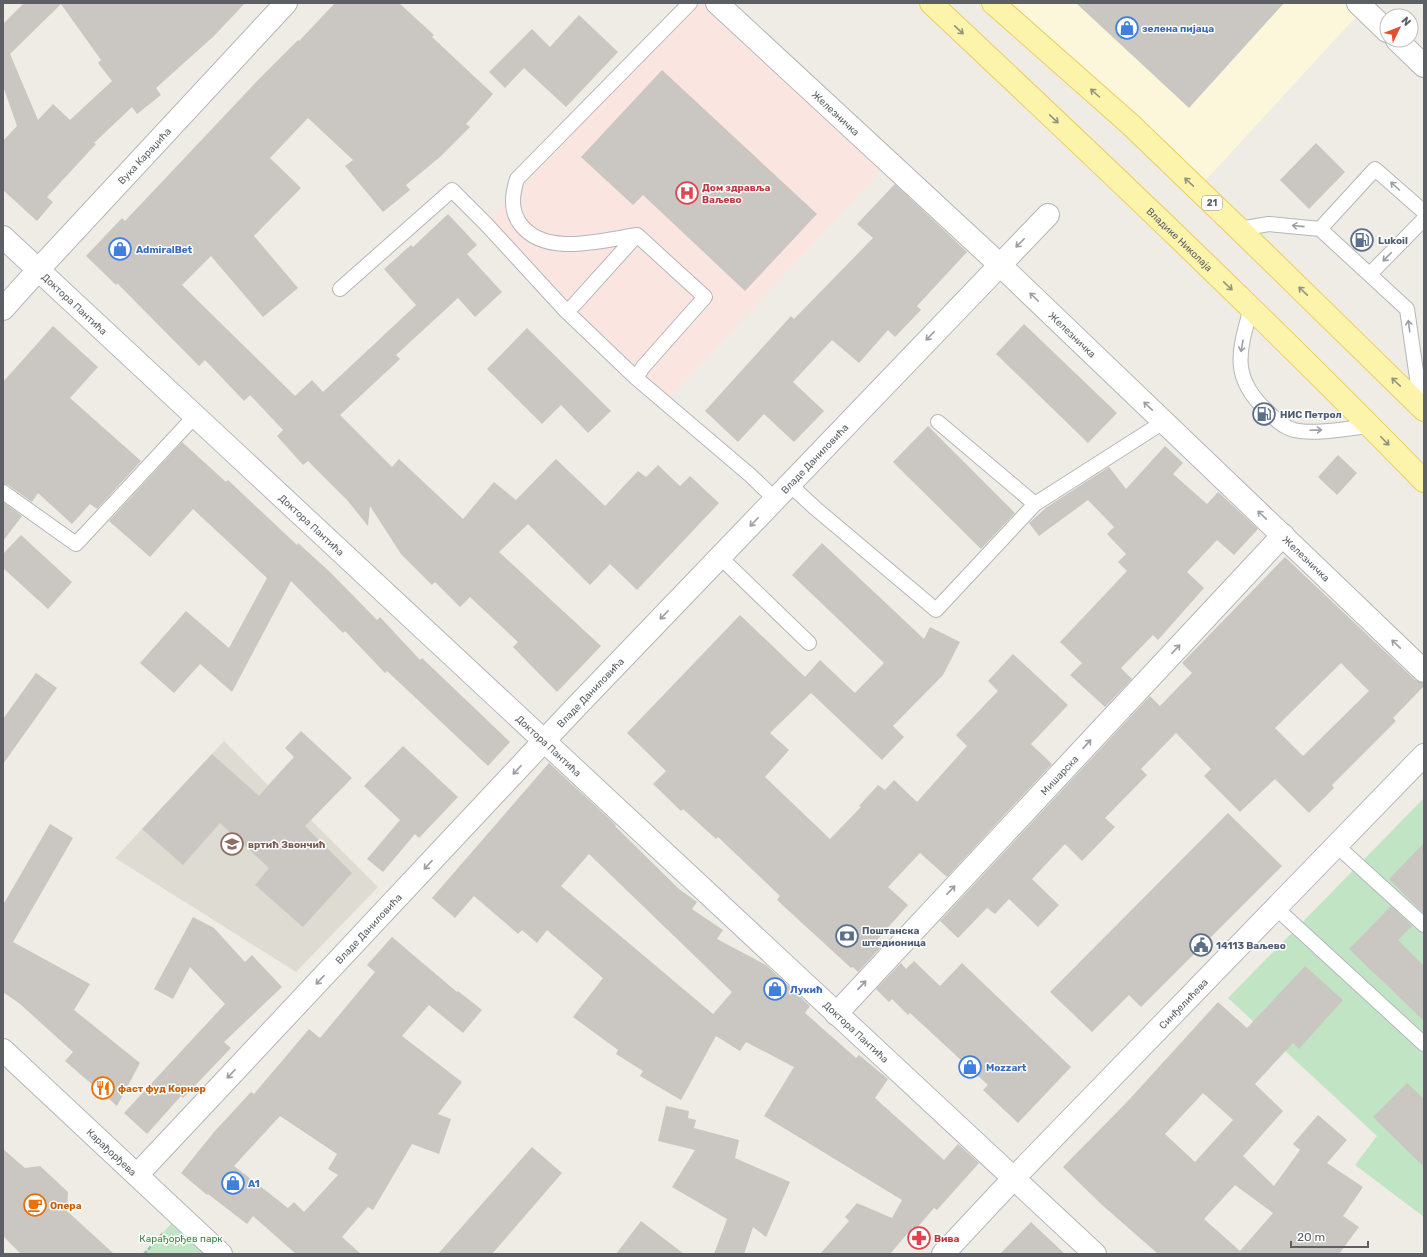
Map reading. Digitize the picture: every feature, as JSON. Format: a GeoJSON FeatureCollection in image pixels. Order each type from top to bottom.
{"type":"FeatureCollection","features":[{"type":"Feature","properties":{"kind":"main road","name":"Владике Николаја"},"geometry":{"type":"LineString","coordinates":[[931,3],[1092,154],[1251,308],[1424,481]]}},
{"type":"Feature","properties":{"kind":"main road","name":"21"},"geometry":{"type":"LineString","coordinates":[[993,3],[1130,124],[1422,408]]}},
{"type":"Feature","properties":{"kind":"street","name":"Вука Караџића"},"geometry":{"type":"LineString","coordinates":[[3,309],[286,3]]}},
{"type":"Feature","properties":{"kind":"street","name":"Железничка"},"geometry":{"type":"LineString","coordinates":[[717,3],[999,264],[1424,671]]}},
{"type":"Feature","properties":{"kind":"street"},"geometry":{"type":"LineString","coordinates":[[1358,3],[1379,23]]}},
{"type":"Feature","properties":{"kind":"street"},"geometry":{"type":"LineString","coordinates":[[1405,48],[1424,66]]}},
{"type":"Feature","properties":{"kind":"street","name":"Владе Даниловића"},"geometry":{"type":"LineString","coordinates":[[137,1175],[544,741],[999,264],[1048,215]]}},
{"type":"Feature","properties":{"kind":"street","name":"Доктора Пантића"},"geometry":{"type":"LineString","coordinates":[[3,237],[1095,1254]]}},
{"type":"Feature","properties":{"kind":"street","name":"Мишарска"},"geometry":{"type":"LineString","coordinates":[[836,1014],[1283,535]]}},
{"type":"Feature","properties":{"kind":"street","name":"Синђелићева"},"geometry":{"type":"LineString","coordinates":[[943,1254],[1013,1179],[1424,755]]}},
{"type":"Feature","properties":{"kind":"street","name":"Карађорђева"},"geometry":{"type":"LineString","coordinates":[[3,1050],[221,1254]]}},
{"type":"Feature","properties":{"kind":"lane"},"geometry":{"type":"LineString","coordinates":[[636,378],[642,367],[705,297],[636,235],[569,244],[552,243],[537,239],[526,231],[517,220],[512,206],[513,192],[517,179],[690,3]]}},
{"type":"Feature","properties":{"kind":"lane"},"geometry":{"type":"LineString","coordinates":[[1320,229],[1375,169],[1424,212]]}},
{"type":"Feature","properties":{"kind":"lane"},"geometry":{"type":"LineString","coordinates":[[340,289],[452,190],[486,224],[566,311],[636,378],[750,475],[815,508],[936,610],[1035,504],[1164,421]]}},
{"type":"Feature","properties":{"kind":"lane"},"geometry":{"type":"LineString","coordinates":[[1370,274],[1424,219]]}},
{"type":"Feature","properties":{"kind":"lane"},"geometry":{"type":"LineString","coordinates":[[1239,229],[1269,224],[1320,229],[1407,309],[1422,408]]}},
{"type":"Feature","properties":{"kind":"lane"},"geometry":{"type":"LineString","coordinates":[[566,311],[636,235]]}},
{"type":"Feature","properties":{"kind":"lane"},"geometry":{"type":"LineString","coordinates":[[1251,308],[1244,333],[1240,358],[1241,375],[1250,392],[1264,408],[1281,424],[1295,430],[1321,430],[1370,426]]}},
{"type":"Feature","properties":{"kind":"lane"},"geometry":{"type":"LineString","coordinates":[[3,492],[76,544],[195,416]]}},
{"type":"Feature","properties":{"kind":"lane"},"geometry":{"type":"LineString","coordinates":[[938,422],[1035,504]]}},
{"type":"Feature","properties":{"kind":"lane"},"geometry":{"type":"LineString","coordinates":[[720,557],[809,642]]}},
{"type":"Feature","properties":{"kind":"lane"},"geometry":{"type":"LineString","coordinates":[[1336,845],[1424,925]]}},
{"type":"Feature","properties":{"kind":"lane"},"geometry":{"type":"LineString","coordinates":[[1276,908],[1424,1044]]}},
{"type":"Feature","properties":{"kind":"shaded area","name":"Дом здравља Ваљево"},"geometry":{"type":"Polygon","coordinates":[[[680,3],[717,3],[889,162],[665,403],[486,224],[680,3]]]}},
{"type":"Feature","properties":{"kind":"shaded area"},"geometry":{"type":"Polygon","coordinates":[[[1002,3],[1358,3],[1364,8],[1204,182],[1002,3]]]}},
{"type":"Feature","properties":{"kind":"shaded area","name":"вртић Звончић"},"geometry":{"type":"Polygon","coordinates":[[[224,741],[268,785],[289,762],[328,802],[311,820],[378,887],[296,972],[115,858],[224,741]]]}},
{"type":"Feature","properties":{"kind":"green space"},"geometry":{"type":"Polygon","coordinates":[[[1424,798],[1424,1217],[1355,1165],[1377,1136],[1228,998],[1424,798]]]}},
{"type":"Feature","properties":{"kind":"green space","name":"Карађорђев парк"},"geometry":{"type":"Polygon","coordinates":[[[179,1215],[221,1254],[144,1254],[179,1215]]]}},
{"type":"Feature","properties":{"kind":"building"},"geometry":{"type":"Polygon","coordinates":[[[24,3],[245,3],[214,36],[156,88],[161,95],[137,114],[132,107],[94,143],[96,144],[47,197],[53,202],[37,221],[3,190],[3,141],[17,126],[3,86],[3,24],[24,3]],[[61,4],[10,54],[38,120],[53,104],[70,120],[112,81],[98,63],[101,60],[61,4]]]}},
{"type":"Feature","properties":{"kind":"building"},"geometry":{"type":"Polygon","coordinates":[[[335,3],[399,3],[434,35],[432,37],[493,94],[466,124],[470,127],[440,157],[406,185],[410,190],[383,212],[345,166],[353,160],[308,118],[270,158],[301,188],[254,236],[298,288],[263,317],[211,256],[182,285],[295,396],[312,380],[323,392],[416,305],[384,269],[411,245],[413,247],[448,214],[477,245],[467,254],[502,292],[475,317],[458,298],[396,355],[400,359],[340,415],[392,467],[399,459],[463,519],[494,482],[516,500],[556,459],[605,506],[638,471],[646,477],[658,465],[680,486],[690,476],[719,503],[637,590],[610,564],[590,585],[528,524],[499,552],[601,646],[557,692],[513,647],[518,642],[470,597],[460,607],[435,582],[432,585],[401,554],[370,506],[368,526],[347,500],[308,461],[303,465],[277,436],[283,430],[250,395],[244,401],[205,360],[199,366],[117,283],[116,285],[86,256],[122,218],[125,221],[259,79],[298,40],[299,41],[335,3]]]}},
{"type":"Feature","properties":{"kind":"building"},"geometry":{"type":"Polygon","coordinates":[[[1076,3],[1284,3],[1189,108],[1076,3]]]}},
{"type":"Feature","properties":{"kind":"building"},"geometry":{"type":"Polygon","coordinates":[[[579,15],[618,52],[566,107],[524,68],[505,88],[489,72],[532,29],[550,47],[579,15]]]}},
{"type":"Feature","properties":{"kind":"building"},"geometry":{"type":"Polygon","coordinates":[[[662,70],[817,214],[745,291],[643,195],[633,205],[581,157],[662,70]]]}},
{"type":"Feature","properties":{"kind":"building"},"geometry":{"type":"Polygon","coordinates":[[[1316,143],[1345,172],[1309,209],[1280,180],[1316,143]]]}},
{"type":"Feature","properties":{"kind":"building"},"geometry":{"type":"Polygon","coordinates":[[[895,184],[967,252],[917,306],[921,310],[895,337],[888,330],[859,363],[832,340],[793,382],[824,411],[794,442],[764,414],[738,442],[705,411],[791,316],[794,319],[873,238],[857,224],[895,184]]]}},
{"type":"Feature","properties":{"kind":"building"},"geometry":{"type":"Polygon","coordinates":[[[1024,324],[1117,413],[1088,443],[996,354],[1024,324]]]}},
{"type":"Feature","properties":{"kind":"building"},"geometry":{"type":"Polygon","coordinates":[[[53,326],[98,367],[70,398],[141,461],[97,509],[90,504],[72,524],[38,493],[32,502],[8,485],[3,484],[3,382],[53,326]]]}},
{"type":"Feature","properties":{"kind":"building"},"geometry":{"type":"Polygon","coordinates":[[[527,328],[611,411],[588,433],[561,405],[542,424],[487,369],[527,328]]]}},
{"type":"Feature","properties":{"kind":"building"},"geometry":{"type":"Polygon","coordinates":[[[928,426],[1015,513],[981,549],[893,462],[928,426]]]}},
{"type":"Feature","properties":{"kind":"building"},"geometry":{"type":"Polygon","coordinates":[[[182,442],[226,482],[228,480],[297,545],[298,543],[330,572],[377,620],[380,617],[420,660],[422,658],[510,742],[488,766],[387,671],[385,673],[345,631],[343,633],[291,581],[232,692],[200,664],[174,693],[140,663],[186,611],[229,648],[267,578],[193,509],[150,557],[109,521],[182,442]]]}},
{"type":"Feature","properties":{"kind":"building"},"geometry":{"type":"Polygon","coordinates":[[[1165,446],[1183,463],[1173,474],[1207,504],[1218,492],[1258,529],[1234,555],[1217,540],[1187,572],[1204,588],[1158,640],[1153,635],[1121,668],[1132,679],[1105,707],[1070,675],[1082,663],[1060,642],[1127,571],[1118,562],[1126,554],[1107,534],[1114,527],[1088,500],[1039,536],[1029,523],[1047,507],[1109,467],[1126,489],[1165,446]]]}},
{"type":"Feature","properties":{"kind":"building"},"geometry":{"type":"Polygon","coordinates":[[[1338,455],[1357,473],[1337,495],[1318,477],[1338,455]]]}},
{"type":"Feature","properties":{"kind":"building"},"geometry":{"type":"Polygon","coordinates":[[[3,502],[22,516],[3,541],[3,502]]]}},
{"type":"Feature","properties":{"kind":"building"},"geometry":{"type":"Polygon","coordinates":[[[21,535],[72,582],[48,609],[3,568],[3,554],[21,535]]]}},
{"type":"Feature","properties":{"kind":"building"},"geometry":{"type":"Polygon","coordinates":[[[822,543],[924,639],[930,627],[960,642],[943,675],[893,726],[904,737],[882,760],[811,693],[770,733],[789,750],[765,777],[830,839],[861,807],[859,806],[878,785],[885,790],[894,780],[917,802],[967,746],[956,735],[998,691],[988,681],[1013,654],[1068,705],[1031,744],[1052,764],[947,877],[920,853],[888,887],[908,905],[877,940],[882,946],[858,972],[853,967],[851,968],[777,900],[780,896],[718,837],[716,839],[683,809],[681,811],[653,784],[666,771],[627,733],[740,615],[805,677],[820,660],[855,693],[884,663],[792,575],[822,543]]]}},
{"type":"Feature","properties":{"kind":"building"},"geometry":{"type":"Polygon","coordinates":[[[1285,557],[1415,680],[1424,683],[1424,686],[1393,718],[1396,721],[1332,785],[1334,788],[1309,813],[1275,779],[1240,812],[1204,776],[1211,769],[1176,733],[1141,769],[1147,775],[1105,818],[1115,827],[1082,861],[1065,844],[1032,879],[1059,905],[1038,927],[1009,899],[995,914],[987,908],[958,938],[940,921],[1150,696],[1160,706],[1192,673],[1182,663],[1285,557]],[[1341,663],[1275,728],[1303,756],[1369,691],[1341,663]]]}},
{"type":"Feature","properties":{"kind":"building"},"geometry":{"type":"Polygon","coordinates":[[[36,673],[57,688],[3,764],[3,719],[36,673]]]}},
{"type":"Feature","properties":{"kind":"building"},"geometry":{"type":"Polygon","coordinates":[[[301,731],[352,778],[305,826],[352,873],[303,927],[255,885],[269,868],[220,823],[183,865],[142,829],[212,754],[259,796],[294,757],[285,748],[301,731]]]}},
{"type":"Feature","properties":{"kind":"building"},"geometry":{"type":"Polygon","coordinates":[[[403,746],[458,797],[419,838],[415,834],[383,872],[367,859],[400,820],[364,786],[403,746]]]}},
{"type":"Feature","properties":{"kind":"building"},"geometry":{"type":"Polygon","coordinates":[[[549,763],[616,825],[615,826],[679,889],[697,902],[692,909],[723,930],[717,939],[766,965],[810,1006],[805,1013],[856,1058],[859,1055],[888,1079],[875,1098],[944,1160],[958,1144],[979,1163],[937,1210],[934,1208],[916,1229],[913,1227],[890,1254],[820,1254],[849,1221],[845,1217],[857,1203],[892,1218],[902,1200],[764,1116],[794,1067],[746,1042],[740,1051],[716,1036],[681,1100],[640,1076],[643,1071],[616,1054],[618,1050],[573,1017],[603,978],[547,930],[537,943],[522,930],[518,934],[474,896],[455,918],[432,898],[549,763]],[[589,854],[561,886],[713,1014],[732,992],[589,854]]]}},
{"type":"Feature","properties":{"kind":"building"},"geometry":{"type":"Polygon","coordinates":[[[1228,813],[1282,866],[1141,1007],[1129,995],[1092,1032],[1050,992],[1228,813]]]}},
{"type":"Feature","properties":{"kind":"building"},"geometry":{"type":"Polygon","coordinates":[[[50,824],[73,838],[13,942],[90,984],[74,1010],[140,1063],[117,1106],[65,1061],[73,1052],[20,1004],[3,992],[3,905],[50,824]]]}},
{"type":"Feature","properties":{"kind":"building"},"geometry":{"type":"Polygon","coordinates":[[[1424,843],[1424,914],[1389,879],[1424,843]]]}},
{"type":"Feature","properties":{"kind":"building"},"geometry":{"type":"Polygon","coordinates":[[[1391,906],[1412,926],[1398,940],[1424,966],[1424,1021],[1349,949],[1391,906]]]}},
{"type":"Feature","properties":{"kind":"building"},"geometry":{"type":"Polygon","coordinates":[[[193,917],[214,928],[245,962],[252,955],[282,987],[224,1042],[231,1048],[183,1098],[181,1096],[147,1134],[124,1113],[225,1004],[190,967],[173,999],[154,989],[193,917]]]}},
{"type":"Feature","properties":{"kind":"building"},"geometry":{"type":"Polygon","coordinates":[[[392,937],[457,992],[458,991],[482,1010],[463,1033],[429,1005],[402,1036],[462,1082],[438,1114],[451,1119],[439,1154],[412,1144],[373,1210],[368,1207],[342,1237],[361,1254],[296,1254],[253,1216],[247,1224],[208,1194],[207,1195],[181,1173],[214,1132],[251,1092],[254,1094],[309,1029],[320,1038],[375,972],[367,965],[392,937]],[[280,1116],[234,1166],[288,1208],[294,1202],[304,1212],[338,1175],[328,1169],[337,1154],[280,1116]]]}},
{"type":"Feature","properties":{"kind":"building"},"geometry":{"type":"Polygon","coordinates":[[[914,961],[940,986],[962,963],[1071,1067],[1018,1123],[983,1090],[988,1085],[910,1013],[908,1015],[892,999],[889,1002],[876,989],[901,963],[906,969],[914,961]]]}},
{"type":"Feature","properties":{"kind":"building"},"geometry":{"type":"Polygon","coordinates":[[[1305,966],[1343,1000],[1299,1049],[1293,1043],[1255,1084],[1283,1111],[1243,1156],[1274,1186],[1300,1150],[1293,1144],[1318,1115],[1347,1140],[1327,1163],[1363,1187],[1343,1216],[1359,1227],[1339,1254],[1158,1254],[1101,1204],[1063,1167],[1127,1102],[1218,1002],[1247,1028],[1305,966]],[[1203,1093],[1165,1134],[1195,1162],[1233,1120],[1203,1093]],[[1235,1185],[1204,1219],[1240,1251],[1273,1213],[1235,1185]]]}},
{"type":"Feature","properties":{"kind":"building"},"geometry":{"type":"Polygon","coordinates":[[[1407,1083],[1424,1099],[1424,1167],[1373,1117],[1407,1083]]]}},
{"type":"Feature","properties":{"kind":"building"},"geometry":{"type":"Polygon","coordinates":[[[666,1106],[689,1111],[688,1118],[696,1120],[694,1128],[739,1140],[735,1158],[790,1182],[766,1237],[753,1227],[744,1254],[714,1254],[727,1219],[672,1187],[695,1150],[658,1141],[666,1106]]]}},
{"type":"Feature","properties":{"kind":"building"},"geometry":{"type":"Polygon","coordinates":[[[532,1147],[562,1173],[492,1254],[438,1254],[532,1147]]]}},
{"type":"Feature","properties":{"kind":"building"},"geometry":{"type":"Polygon","coordinates":[[[3,1149],[25,1168],[40,1166],[68,1192],[67,1211],[114,1254],[21,1254],[3,1236],[3,1149]]]}},
{"type":"Feature","properties":{"kind":"building"},"geometry":{"type":"Polygon","coordinates":[[[641,1221],[684,1254],[616,1254],[641,1221]]]}},
{"type":"Feature","properties":{"kind":"building"},"geometry":{"type":"Polygon","coordinates":[[[1031,1222],[1065,1254],[1000,1254],[1031,1222]]]}},
{"type":"Feature","properties":{"kind":"place","name":"зелена пијаца"},"geometry":{"type":"Point","coordinates":[1127,28]}},
{"type":"Feature","properties":{"kind":"place","name":"Дом здравља Ваљево"},"geometry":{"type":"Point","coordinates":[687,193]}},
{"type":"Feature","properties":{"kind":"place","name":"Lukoil"},"geometry":{"type":"Point","coordinates":[1362,240]}},
{"type":"Feature","properties":{"kind":"place","name":"AdmiralBet"},"geometry":{"type":"Point","coordinates":[120,249]}},
{"type":"Feature","properties":{"kind":"place","name":"НИС Петрол"},"geometry":{"type":"Point","coordinates":[1264,414]}},
{"type":"Feature","properties":{"kind":"place","name":"вртић Звончић"},"geometry":{"type":"Point","coordinates":[232,844]}},
{"type":"Feature","properties":{"kind":"place","name":"Поштанска штедионица"},"geometry":{"type":"Point","coordinates":[847,936]}},
{"type":"Feature","properties":{"kind":"place","name":"14113 Ваљево"},"geometry":{"type":"Point","coordinates":[1201,945]}},
{"type":"Feature","properties":{"kind":"place","name":"Лукић"},"geometry":{"type":"Point","coordinates":[775,989]}},
{"type":"Feature","properties":{"kind":"place","name":"Mozzart"},"geometry":{"type":"Point","coordinates":[970,1067]}},
{"type":"Feature","properties":{"kind":"place","name":"фаст фуд Корнер"},"geometry":{"type":"Point","coordinates":[103,1088]}},
{"type":"Feature","properties":{"kind":"place","name":"A1"},"geometry":{"type":"Point","coordinates":[233,1183]}},
{"type":"Feature","properties":{"kind":"place","name":"Опера"},"geometry":{"type":"Point","coordinates":[35,1205]}},
{"type":"Feature","properties":{"kind":"place","name":"Вива"},"geometry":{"type":"Point","coordinates":[919,1238]}}]}
